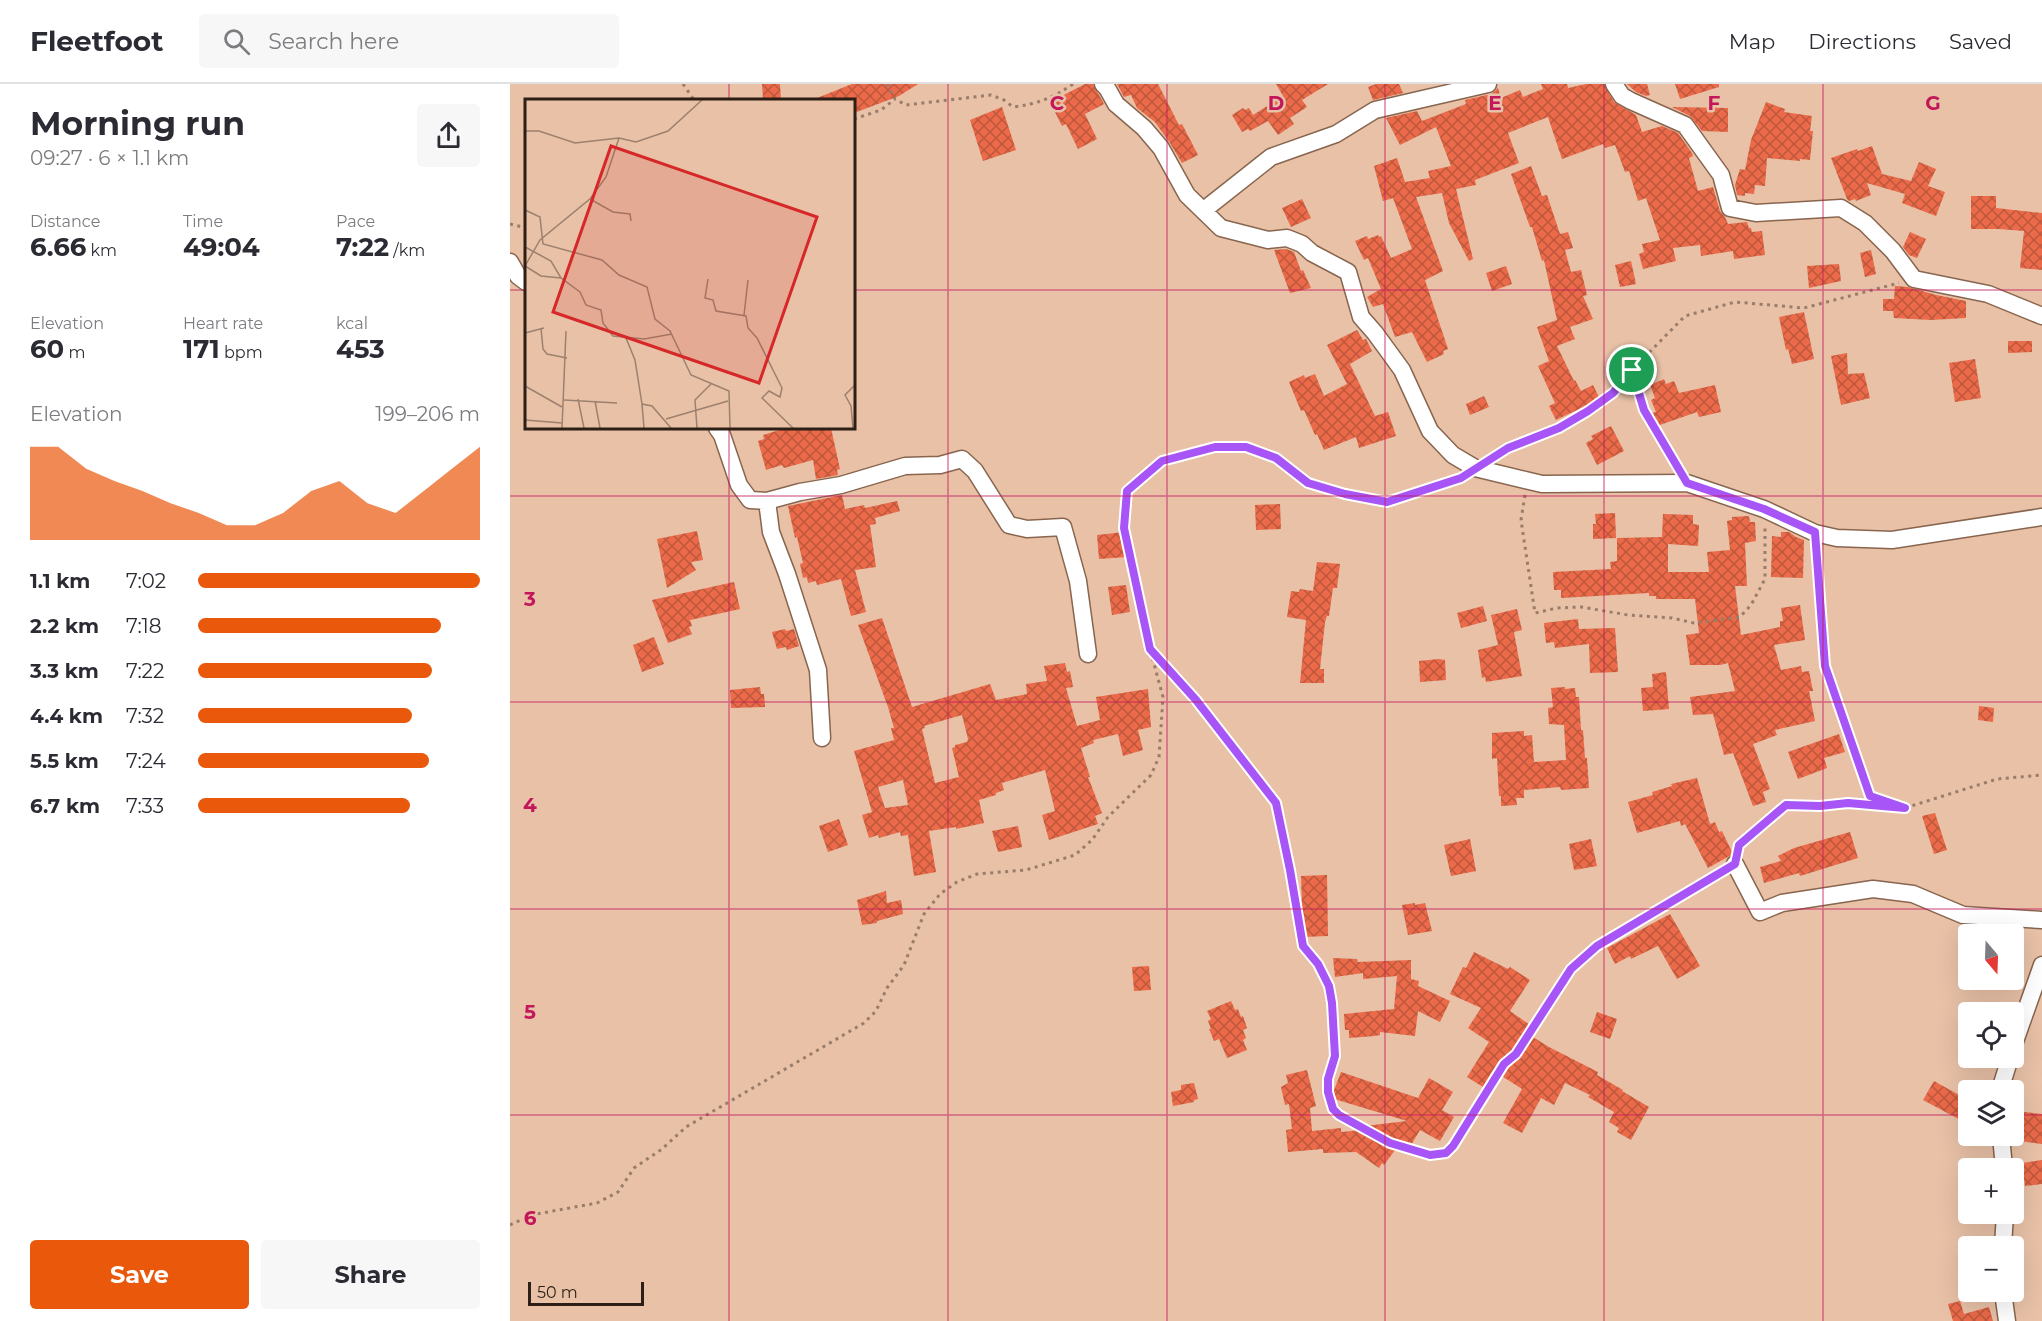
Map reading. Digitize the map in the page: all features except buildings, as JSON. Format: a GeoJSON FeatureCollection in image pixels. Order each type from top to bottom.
{"type":"FeatureCollection","features":[{"type":"Feature","properties":{"kind":"street"},"geometry":{"type":"LineString","coordinates":[[1103,84],[1116,104],[1144,128],[1155,141],[1187,195],[1221,228],[1268,240],[1287,238],[1302,244],[1312,253],[1348,272],[1361,317],[1376,333],[1402,370],[1430,431],[1453,455],[1475,468],[1542,484],[1687,483],[1764,509],[1815,532],[1837,538],[1892,540],[2042,517]]}},
{"type":"Feature","properties":{"kind":"street"},"geometry":{"type":"LineString","coordinates":[[1204,210],[1271,157],[1336,134],[1375,110],[1488,84]]}},
{"type":"Feature","properties":{"kind":"street"},"geometry":{"type":"LineString","coordinates":[[1614,84],[1622,96],[1685,125],[1721,175],[1730,208],[1756,213],[1841,208],[1865,223],[1893,250],[1914,279],[1988,294],[2042,316]]}},
{"type":"Feature","properties":{"kind":"street"},"geometry":{"type":"LineString","coordinates":[[510,262],[518,276],[525,281]]}},
{"type":"Feature","properties":{"kind":"street"},"geometry":{"type":"LineString","coordinates":[[718,429],[722,435],[739,485],[750,500],[767,501],[800,492],[841,485],[905,466],[940,465],[962,459],[975,471],[1009,525],[1027,529],[1063,526],[1078,581],[1079,603],[1088,654]]}},
{"type":"Feature","properties":{"kind":"street"},"geometry":{"type":"LineString","coordinates":[[767,501],[771,532],[818,670],[822,738]]}},
{"type":"Feature","properties":{"kind":"street"},"geometry":{"type":"LineString","coordinates":[[1735,864],[1760,912],[1782,903],[1873,889],[1913,894],[1963,915],[2042,920]]}},
{"type":"Feature","properties":{"kind":"street"},"geometry":{"type":"LineString","coordinates":[[2024,1016],[2042,965]]}},
{"type":"Feature","properties":{"kind":"street"},"geometry":{"type":"LineString","coordinates":[[2004,1302],[2007,1321]]}},
{"type":"Feature","properties":{"kind":"path"},"geometry":{"type":"LineString","coordinates":[[683,84],[692,99]]}},
{"type":"Feature","properties":{"kind":"path"},"geometry":{"type":"LineString","coordinates":[[886,84],[895,99],[906,105],[991,95],[1004,100],[1013,107],[1037,104],[1073,84]]}},
{"type":"Feature","properties":{"kind":"path"},"geometry":{"type":"LineString","coordinates":[[855,119],[881,110],[895,99]]}},
{"type":"Feature","properties":{"kind":"path"},"geometry":{"type":"LineString","coordinates":[[510,224],[525,228]]}},
{"type":"Feature","properties":{"kind":"path"},"geometry":{"type":"LineString","coordinates":[[510,1225],[531,1215],[597,1203],[618,1192],[634,1168],[662,1149],[686,1127],[724,1107],[820,1047],[864,1023],[876,1011],[887,988],[904,965],[924,914],[940,894],[957,882],[977,874],[1026,870],[1075,855],[1092,840],[1108,817],[1150,775],[1159,757],[1163,697],[1150,649],[1124,528],[1127,491],[1162,461],[1215,447],[1246,447],[1276,458],[1308,483],[1345,494],[1387,502],[1461,478],[1508,448],[1559,428],[1588,411],[1613,393],[1632,370],[1685,316],[1735,302],[1804,308],[1914,279]]}},
{"type":"Feature","properties":{"kind":"path"},"geometry":{"type":"LineString","coordinates":[[1632,370],[1644,410],[1687,483]]}},
{"type":"Feature","properties":{"kind":"path"},"geometry":{"type":"LineString","coordinates":[[1528,482],[1521,520],[1535,613],[1557,608],[1581,607],[1628,615],[1672,618],[1694,623],[1740,617],[1751,605],[1765,579],[1764,509]]}},
{"type":"Feature","properties":{"kind":"path"},"geometry":{"type":"LineString","coordinates":[[1815,532],[1825,666],[1828,676],[1870,796],[1905,808]]}},
{"type":"Feature","properties":{"kind":"path"},"geometry":{"type":"LineString","coordinates":[[1150,649],[1196,700],[1276,803],[1303,946],[1318,964],[1329,986],[1335,1056],[1328,1079],[1329,1102],[1339,1115],[1390,1143],[1430,1155],[1446,1153],[1453,1146],[1504,1064],[1516,1054],[1571,969],[1597,946],[1735,864],[1739,845],[1786,805],[1820,806],[1848,803],[1905,808],[1997,779],[2042,775]]}},
{"type":"Feature","properties":{"kind":"route"},"geometry":{"type":"LineString","coordinates":[[1632,370],[1644,410],[1687,483],[1764,509],[1815,532],[1825,666],[1870,796],[1905,808],[1848,803],[1820,806],[1786,805],[1739,845],[1735,864],[1597,946],[1571,969],[1516,1054],[1504,1064],[1453,1146],[1446,1153],[1430,1155],[1390,1143],[1339,1115],[1329,1102],[1328,1079],[1335,1056],[1329,986],[1318,964],[1303,946],[1276,803],[1196,700],[1150,649],[1124,528],[1127,491],[1162,461],[1215,447],[1246,447],[1276,458],[1308,483],[1345,494],[1387,502],[1461,478],[1508,448],[1559,428],[1613,393],[1632,370]]}}]}
